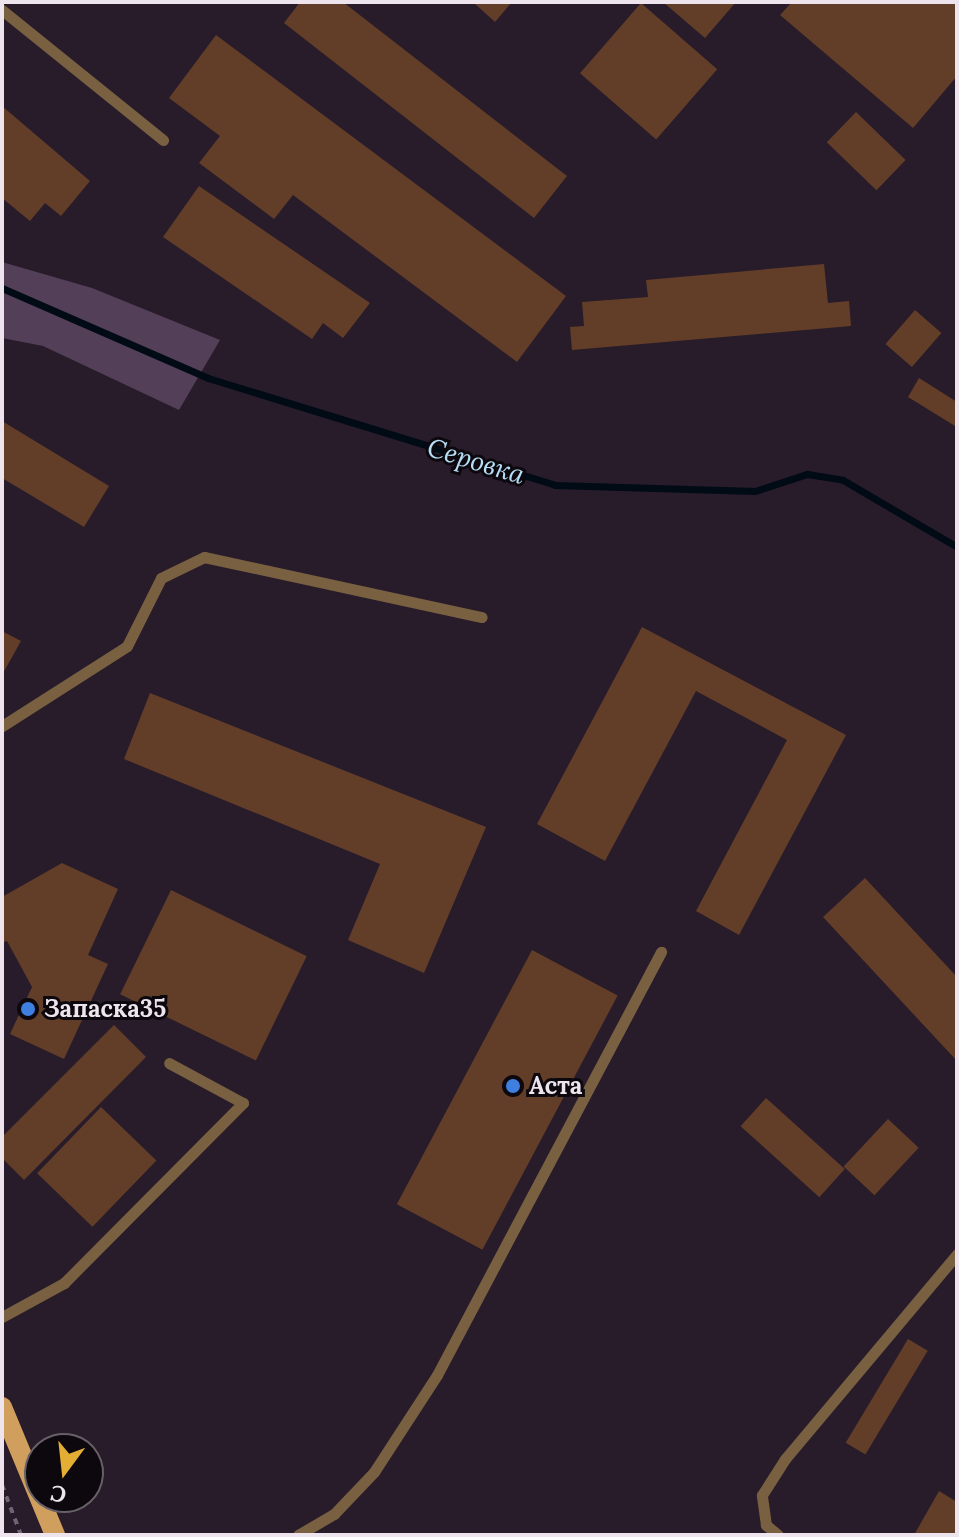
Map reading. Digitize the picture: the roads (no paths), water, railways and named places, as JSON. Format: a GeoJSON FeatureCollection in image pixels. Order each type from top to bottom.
{"type":"FeatureCollection","features":[{"type":"Feature","properties":{"kind":"main road"},"geometry":{"type":"LineString","coordinates":[[2,1407],[55,1535]]}},
{"type":"Feature","properties":{"kind":"lane"},"geometry":{"type":"LineString","coordinates":[[2,10],[163,140]]}},
{"type":"Feature","properties":{"kind":"lane"},"geometry":{"type":"LineString","coordinates":[[2,726],[127,646],[161,578],[204,557],[482,617]]}},
{"type":"Feature","properties":{"kind":"lane"},"geometry":{"type":"LineString","coordinates":[[298,1535],[334,1514],[374,1472],[437,1375],[661,952]]}},
{"type":"Feature","properties":{"kind":"lane"},"geometry":{"type":"LineString","coordinates":[[2,1317],[64,1283],[243,1103],[169,1063]]}},
{"type":"Feature","properties":{"kind":"lane"},"geometry":{"type":"LineString","coordinates":[[778,1535],[766,1525],[762,1495],[785,1459],[957,1254]]}},
{"type":"Feature","properties":{"kind":"waterway","name":"Серовка"},"geometry":{"type":"LineString","coordinates":[[2,288],[208,378],[555,485],[755,491],[807,474],[843,480],[957,547]]}},
{"type":"Feature","properties":{"kind":"place","name":"Запаска35"},"geometry":{"type":"Point","coordinates":[28,1009]}},
{"type":"Feature","properties":{"kind":"place","name":"Аста"},"geometry":{"type":"Point","coordinates":[513,1086]}}]}
